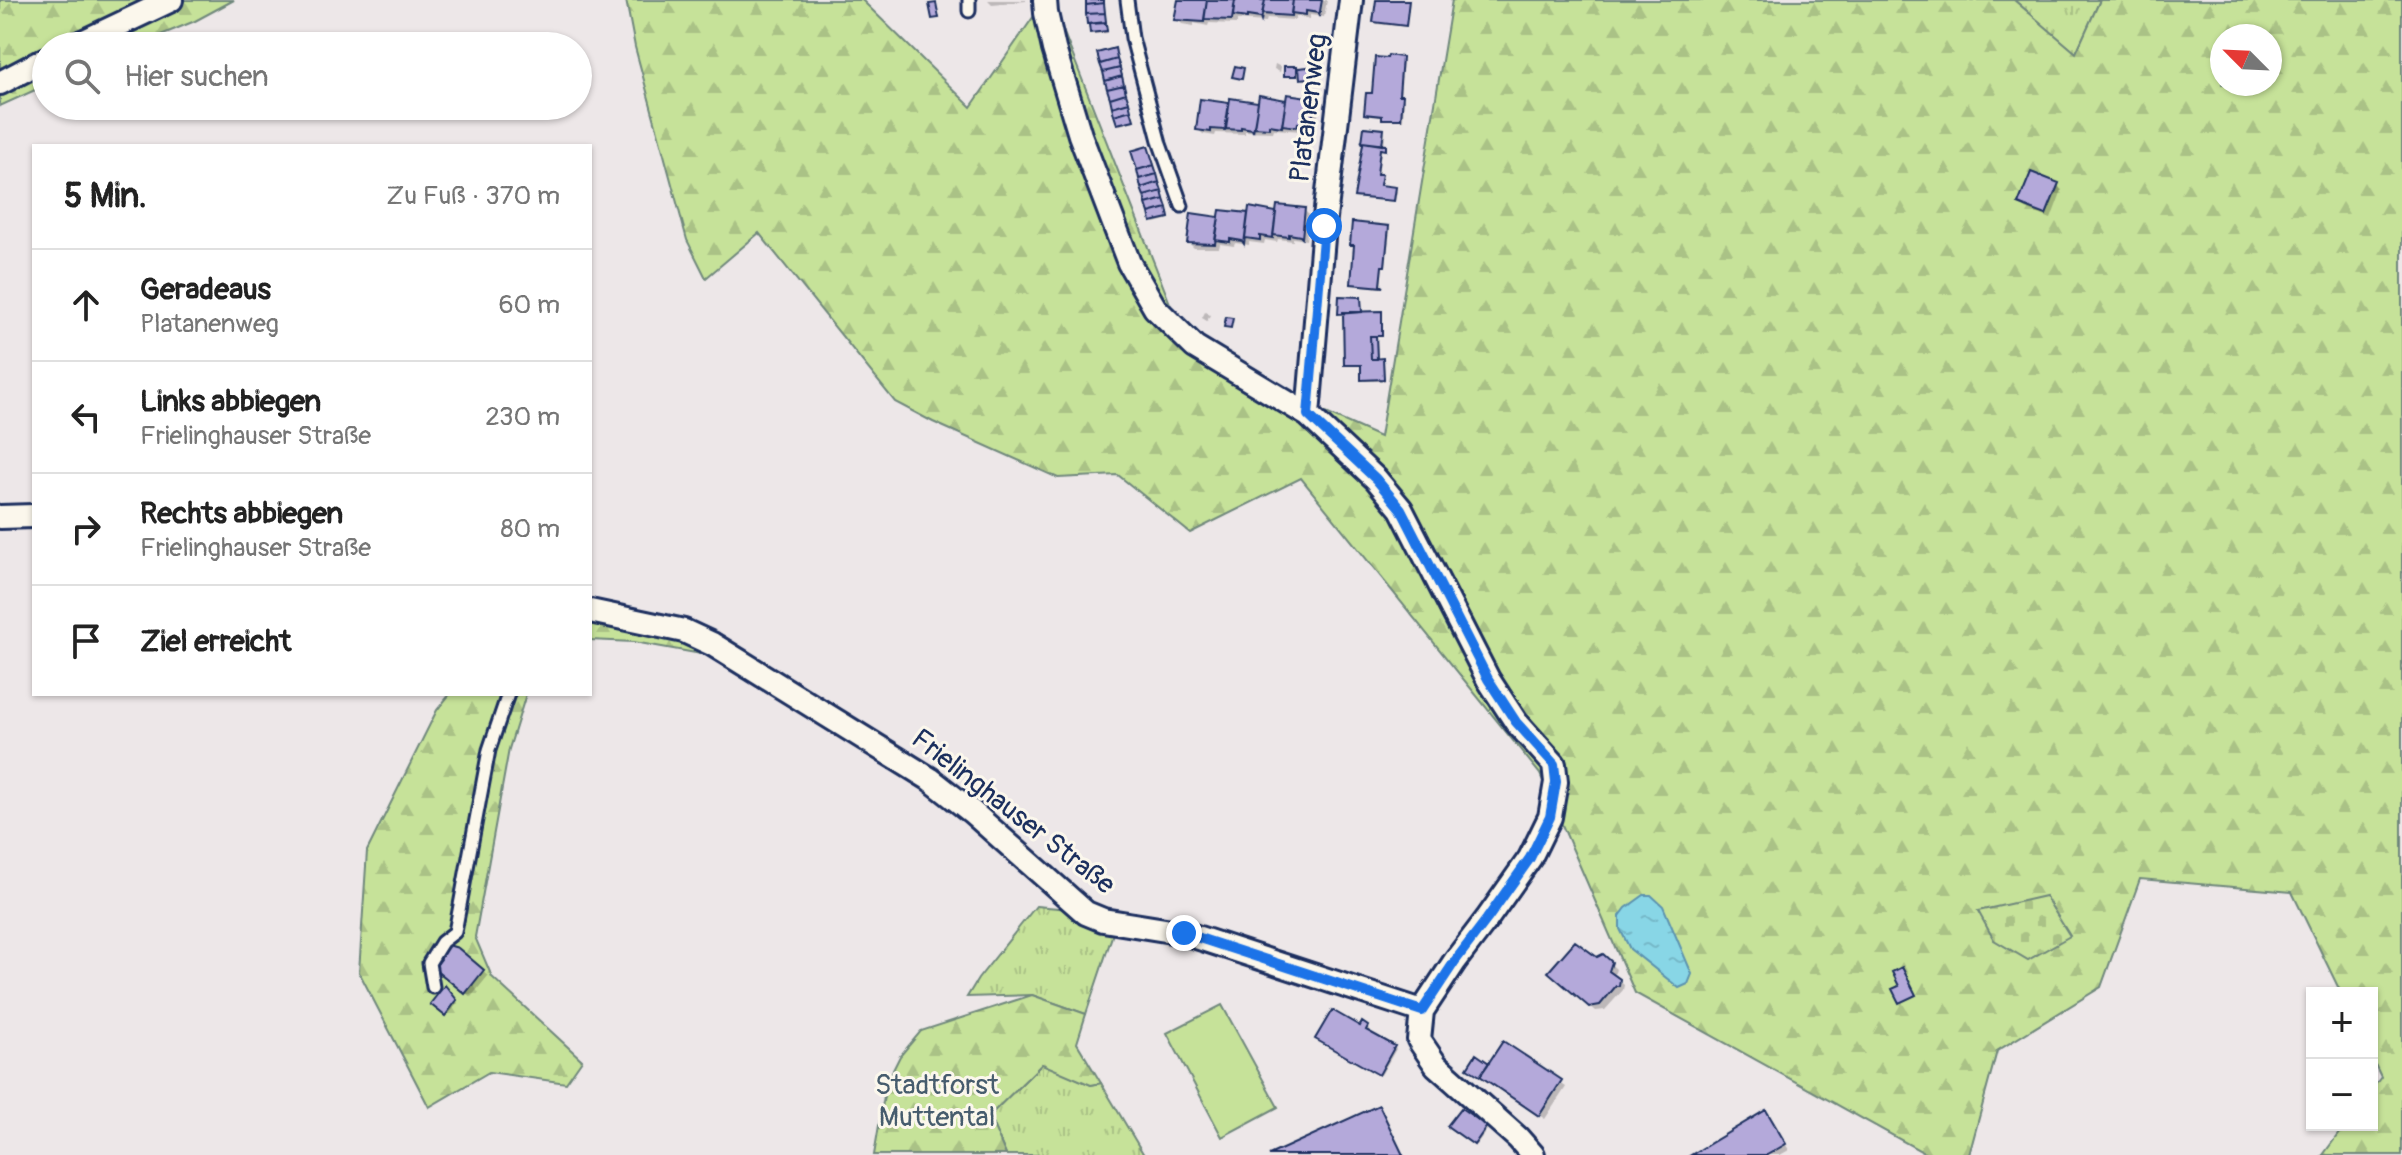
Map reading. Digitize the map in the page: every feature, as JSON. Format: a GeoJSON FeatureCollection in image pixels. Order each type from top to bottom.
{"type":"FeatureCollection","features":[{"type":"Feature","properties":{"kind":"street"},"geometry":{"type":"LineString","coordinates":[[104,32],[171,0]]}},
{"type":"Feature","properties":{"kind":"street"},"geometry":{"type":"LineString","coordinates":[[1045,0],[1054,49],[1080,135],[1129,263],[1155,308],[1195,347],[1308,415],[1376,479],[1401,509],[1488,679],[1516,722],[1554,764],[1556,782],[1550,817],[1530,858],[1422,1011],[1419,1040],[1436,1065],[1533,1155]]}},
{"type":"Feature","properties":{"kind":"street","name":"Platanenweg"},"geometry":{"type":"LineString","coordinates":[[1308,415],[1324,226],[1351,0]]}},
{"type":"Feature","properties":{"kind":"street"},"geometry":{"type":"LineString","coordinates":[[0,83],[32,66]]}},
{"type":"Feature","properties":{"kind":"street"},"geometry":{"type":"LineString","coordinates":[[0,517],[32,516]]}},
{"type":"Feature","properties":{"kind":"street","name":"Frielinghauser Straße"},"geometry":{"type":"LineString","coordinates":[[592,611],[684,631],[712,644],[930,779],[1086,913],[1103,920],[1184,933],[1422,1011]]}},
{"type":"Feature","properties":{"kind":"lane"},"geometry":{"type":"LineString","coordinates":[[1127,0],[1132,38],[1160,144],[1182,206]]}},
{"type":"Feature","properties":{"kind":"lane"},"geometry":{"type":"LineString","coordinates":[[433,987],[429,963],[442,942],[455,932],[489,750],[507,696]]}},
{"type":"Feature","properties":{"kind":"green space"},"geometry":{"type":"Polygon","coordinates":[[[0,0],[234,0],[168,32],[32,32],[32,91],[0,106],[0,0]]]}},
{"type":"Feature","properties":{"kind":"green space"},"geometry":{"type":"Polygon","coordinates":[[[626,0],[862,0],[971,107],[1045,0],[1051,0],[1189,352],[1380,437],[1452,0],[2014,0],[2076,53],[2100,0],[2402,0],[2402,1155],[2323,1155],[2341,1131],[2378,1131],[2378,1081],[2381,1077],[2378,1071],[2378,987],[2338,987],[2292,892],[2140,879],[2101,987],[1997,1051],[1969,1155],[1928,1155],[1635,993],[1540,774],[1301,478],[1190,533],[1118,475],[1058,478],[895,402],[759,233],[706,278],[687,240],[635,47],[626,0]]]}},
{"type":"Feature","properties":{"kind":"green space"},"geometry":{"type":"Polygon","coordinates":[[[2014,0],[2100,0],[2076,53],[2014,0]]]}},
{"type":"Feature","properties":{"kind":"green space"},"geometry":{"type":"Polygon","coordinates":[[[592,619],[667,635],[718,657],[634,642],[592,640],[592,619]]]}},
{"type":"Feature","properties":{"kind":"green space"},"geometry":{"type":"Polygon","coordinates":[[[448,696],[525,696],[509,749],[475,937],[492,977],[582,1060],[566,1083],[489,1072],[429,1107],[359,972],[367,851],[437,710],[448,696]]]}},
{"type":"Feature","properties":{"kind":"green space"},"geometry":{"type":"Polygon","coordinates":[[[2045,896],[2070,936],[2028,960],[1994,940],[1978,911],[2045,896]]]}},
{"type":"Feature","properties":{"kind":"green space"},"geometry":{"type":"Polygon","coordinates":[[[1036,906],[1069,909],[1115,927],[1086,1014],[1032,995],[967,997],[1036,906]]]}},
{"type":"Feature","properties":{"kind":"green space","name":"Stadtforst Muttental"},"geometry":{"type":"Polygon","coordinates":[[[1032,995],[1086,1014],[1077,1043],[1101,1083],[1091,1085],[1042,1064],[989,1116],[1006,1155],[874,1155],[886,1084],[900,1056],[921,1031],[1032,995]]]}},
{"type":"Feature","properties":{"kind":"green space"},"geometry":{"type":"Polygon","coordinates":[[[1222,1005],[1278,1107],[1222,1137],[1167,1033],[1222,1005]]]}},
{"type":"Feature","properties":{"kind":"green space"},"geometry":{"type":"Polygon","coordinates":[[[1043,1063],[1091,1085],[1101,1083],[1144,1155],[1006,1155],[989,1116],[1043,1063]]]}},
{"type":"Feature","properties":{"kind":"water"},"geometry":{"type":"Polygon","coordinates":[[[1644,895],[1651,895],[1663,906],[1692,974],[1688,984],[1679,988],[1630,949],[1620,929],[1620,916],[1644,895]]]}},
{"type":"Feature","properties":{"kind":"building"},"geometry":{"type":"Polygon","coordinates":[[[1086,0],[1104,0],[1104,3],[1086,5],[1086,0]]]}},
{"type":"Feature","properties":{"kind":"building"},"geometry":{"type":"Polygon","coordinates":[[[1178,0],[1207,0],[1204,22],[1174,20],[1178,0]]]}},
{"type":"Feature","properties":{"kind":"building"},"geometry":{"type":"Polygon","coordinates":[[[1207,0],[1235,0],[1232,20],[1204,19],[1207,0]]]}},
{"type":"Feature","properties":{"kind":"building"},"geometry":{"type":"Polygon","coordinates":[[[1235,0],[1265,0],[1261,21],[1260,18],[1233,16],[1235,0]]]}},
{"type":"Feature","properties":{"kind":"building"},"geometry":{"type":"Polygon","coordinates":[[[1265,0],[1293,0],[1291,16],[1262,14],[1265,0]]]}},
{"type":"Feature","properties":{"kind":"building"},"geometry":{"type":"Polygon","coordinates":[[[1293,0],[1322,0],[1319,17],[1318,13],[1306,11],[1306,15],[1291,13],[1293,0]]]}},
{"type":"Feature","properties":{"kind":"building"},"geometry":{"type":"Polygon","coordinates":[[[1376,0],[1409,0],[1406,26],[1373,22],[1376,0]]]}},
{"type":"Feature","properties":{"kind":"building"},"geometry":{"type":"Polygon","coordinates":[[[936,3],[939,18],[932,19],[929,4],[936,3]]]}},
{"type":"Feature","properties":{"kind":"building"},"geometry":{"type":"Polygon","coordinates":[[[1104,3],[1105,13],[1086,14],[1086,5],[1104,3]]]}},
{"type":"Feature","properties":{"kind":"building"},"geometry":{"type":"Polygon","coordinates":[[[1105,13],[1106,22],[1087,24],[1086,14],[1105,13]]]}},
{"type":"Feature","properties":{"kind":"building"},"geometry":{"type":"Polygon","coordinates":[[[1106,23],[1107,31],[1090,33],[1089,24],[1106,23]]]}},
{"type":"Feature","properties":{"kind":"building"},"geometry":{"type":"Polygon","coordinates":[[[1115,48],[1117,59],[1100,64],[1097,53],[1115,48]]]}},
{"type":"Feature","properties":{"kind":"building"},"geometry":{"type":"Polygon","coordinates":[[[1388,55],[1402,57],[1401,119],[1382,119],[1382,116],[1364,114],[1366,93],[1372,93],[1375,57],[1387,58],[1388,55]]]}},
{"type":"Feature","properties":{"kind":"building"},"geometry":{"type":"Polygon","coordinates":[[[1117,59],[1120,68],[1103,72],[1100,64],[1117,59]]]}},
{"type":"Feature","properties":{"kind":"building"},"geometry":{"type":"Polygon","coordinates":[[[1235,66],[1244,68],[1242,79],[1232,77],[1235,66]]]}},
{"type":"Feature","properties":{"kind":"building"},"geometry":{"type":"Polygon","coordinates":[[[1284,66],[1297,66],[1297,76],[1284,76],[1284,66]]]}},
{"type":"Feature","properties":{"kind":"building"},"geometry":{"type":"Polygon","coordinates":[[[1317,66],[1319,77],[1300,79],[1299,68],[1317,66]]]}},
{"type":"Feature","properties":{"kind":"building"},"geometry":{"type":"Polygon","coordinates":[[[1120,68],[1122,76],[1105,81],[1103,72],[1120,68]]]}},
{"type":"Feature","properties":{"kind":"building"},"geometry":{"type":"Polygon","coordinates":[[[1122,76],[1124,85],[1107,89],[1105,81],[1122,76]]]}},
{"type":"Feature","properties":{"kind":"building"},"geometry":{"type":"Polygon","coordinates":[[[1124,85],[1126,93],[1110,98],[1107,89],[1124,85]]]}},
{"type":"Feature","properties":{"kind":"building"},"geometry":{"type":"Polygon","coordinates":[[[1126,93],[1129,102],[1112,107],[1110,98],[1126,93]]]}},
{"type":"Feature","properties":{"kind":"building"},"geometry":{"type":"Polygon","coordinates":[[[1287,94],[1315,98],[1311,129],[1310,125],[1298,123],[1297,127],[1282,125],[1287,94]]]}},
{"type":"Feature","properties":{"kind":"building"},"geometry":{"type":"Polygon","coordinates":[[[1259,95],[1286,100],[1282,127],[1254,127],[1259,95]]]}},
{"type":"Feature","properties":{"kind":"building"},"geometry":{"type":"Polygon","coordinates":[[[1230,98],[1258,102],[1253,132],[1241,127],[1241,130],[1226,129],[1230,98]]]}},
{"type":"Feature","properties":{"kind":"building"},"geometry":{"type":"Polygon","coordinates":[[[1200,99],[1229,103],[1225,130],[1196,130],[1200,99]]]}},
{"type":"Feature","properties":{"kind":"building"},"geometry":{"type":"Polygon","coordinates":[[[1129,102],[1131,110],[1114,115],[1112,107],[1129,102]]]}},
{"type":"Feature","properties":{"kind":"building"},"geometry":{"type":"Polygon","coordinates":[[[1131,110],[1134,120],[1117,124],[1114,115],[1131,110]]]}},
{"type":"Feature","properties":{"kind":"building"},"geometry":{"type":"Polygon","coordinates":[[[1364,127],[1384,129],[1382,145],[1362,142],[1364,127]]]}},
{"type":"Feature","properties":{"kind":"building"},"geometry":{"type":"Polygon","coordinates":[[[1362,142],[1386,145],[1386,150],[1380,149],[1377,174],[1382,174],[1380,185],[1396,187],[1394,201],[1354,197],[1362,142]]]}},
{"type":"Feature","properties":{"kind":"building"},"geometry":{"type":"Polygon","coordinates":[[[1148,146],[1154,165],[1137,170],[1131,151],[1148,146]]]}},
{"type":"Feature","properties":{"kind":"building"},"geometry":{"type":"Polygon","coordinates":[[[1154,165],[1157,174],[1139,179],[1137,170],[1154,165]]]}},
{"type":"Feature","properties":{"kind":"building"},"geometry":{"type":"Polygon","coordinates":[[[2031,172],[2059,183],[2046,215],[2018,204],[2031,172]]]}},
{"type":"Feature","properties":{"kind":"building"},"geometry":{"type":"Polygon","coordinates":[[[1157,174],[1159,182],[1141,188],[1139,179],[1157,174]]]}},
{"type":"Feature","properties":{"kind":"building"},"geometry":{"type":"Polygon","coordinates":[[[1159,182],[1162,191],[1144,196],[1141,188],[1159,182]]]}},
{"type":"Feature","properties":{"kind":"building"},"geometry":{"type":"Polygon","coordinates":[[[1162,191],[1164,199],[1146,204],[1144,196],[1162,191]]]}},
{"type":"Feature","properties":{"kind":"building"},"geometry":{"type":"Polygon","coordinates":[[[1164,199],[1167,208],[1149,213],[1146,204],[1164,199]]]}},
{"type":"Feature","properties":{"kind":"building"},"geometry":{"type":"Polygon","coordinates":[[[1277,205],[1305,208],[1302,238],[1289,234],[1289,237],[1273,235],[1277,205]]]}},
{"type":"Feature","properties":{"kind":"building"},"geometry":{"type":"Polygon","coordinates":[[[1249,207],[1276,212],[1273,238],[1245,238],[1249,207]]]}},
{"type":"Feature","properties":{"kind":"building"},"geometry":{"type":"Polygon","coordinates":[[[1167,208],[1169,218],[1151,222],[1149,213],[1167,208]]]}},
{"type":"Feature","properties":{"kind":"building"},"geometry":{"type":"Polygon","coordinates":[[[1220,210],[1248,213],[1244,244],[1230,239],[1230,242],[1215,240],[1220,210]]]}},
{"type":"Feature","properties":{"kind":"building"},"geometry":{"type":"Polygon","coordinates":[[[1191,213],[1219,217],[1215,244],[1187,243],[1191,213]]]}},
{"type":"Feature","properties":{"kind":"building"},"geometry":{"type":"Polygon","coordinates":[[[1352,222],[1389,226],[1380,285],[1383,287],[1351,284],[1352,222]]]}},
{"type":"Feature","properties":{"kind":"building"},"geometry":{"type":"Polygon","coordinates":[[[1339,296],[1361,297],[1362,312],[1338,314],[1339,296]]]}},
{"type":"Feature","properties":{"kind":"building"},"geometry":{"type":"Polygon","coordinates":[[[1382,311],[1382,336],[1370,336],[1371,359],[1383,358],[1384,379],[1361,380],[1361,365],[1344,365],[1343,312],[1382,311]]]}},
{"type":"Feature","properties":{"kind":"building"},"geometry":{"type":"Polygon","coordinates":[[[1226,317],[1233,318],[1231,328],[1224,327],[1226,317]]]}},
{"type":"Feature","properties":{"kind":"building"},"geometry":{"type":"Polygon","coordinates":[[[1370,336],[1376,336],[1377,359],[1371,359],[1370,336]]]}},
{"type":"Feature","properties":{"kind":"building"},"geometry":{"type":"Polygon","coordinates":[[[1575,941],[1597,957],[1603,954],[1612,962],[1609,971],[1620,979],[1619,986],[1600,1005],[1589,1007],[1548,972],[1575,941]]]}},
{"type":"Feature","properties":{"kind":"building"},"geometry":{"type":"Polygon","coordinates":[[[448,945],[458,948],[484,970],[465,994],[434,968],[448,945]]]}},
{"type":"Feature","properties":{"kind":"building"},"geometry":{"type":"Polygon","coordinates":[[[1902,967],[1916,995],[1899,1003],[1892,989],[1899,986],[1892,972],[1902,967]]]}},
{"type":"Feature","properties":{"kind":"building"},"geometry":{"type":"Polygon","coordinates":[[[445,985],[457,1000],[445,1016],[430,1004],[445,985]]]}},
{"type":"Feature","properties":{"kind":"building"},"geometry":{"type":"Polygon","coordinates":[[[1332,1010],[1360,1026],[1362,1022],[1368,1026],[1366,1030],[1395,1046],[1379,1075],[1315,1039],[1332,1010]]]}},
{"type":"Feature","properties":{"kind":"building"},"geometry":{"type":"Polygon","coordinates":[[[1503,1041],[1562,1080],[1539,1116],[1480,1076],[1503,1041]]]}},
{"type":"Feature","properties":{"kind":"building"},"geometry":{"type":"Polygon","coordinates":[[[1476,1054],[1489,1063],[1480,1076],[1467,1068],[1476,1054]]]}},
{"type":"Feature","properties":{"kind":"building"},"geometry":{"type":"Polygon","coordinates":[[[1379,1105],[1403,1155],[1269,1155],[1379,1105]]]}},
{"type":"Feature","properties":{"kind":"building"},"geometry":{"type":"Polygon","coordinates":[[[1461,1108],[1487,1126],[1474,1145],[1447,1126],[1461,1108]]]}},
{"type":"Feature","properties":{"kind":"building"},"geometry":{"type":"Polygon","coordinates":[[[1766,1110],[1786,1144],[1767,1155],[1691,1155],[1766,1110]]]}},
{"type":"Feature","properties":{"kind":"route"},"geometry":{"type":"LineString","coordinates":[[1184,933],[1422,1011],[1530,858],[1550,817],[1556,782],[1554,764],[1516,722],[1488,679],[1401,509],[1376,479],[1308,415],[1324,226]]}}]}
